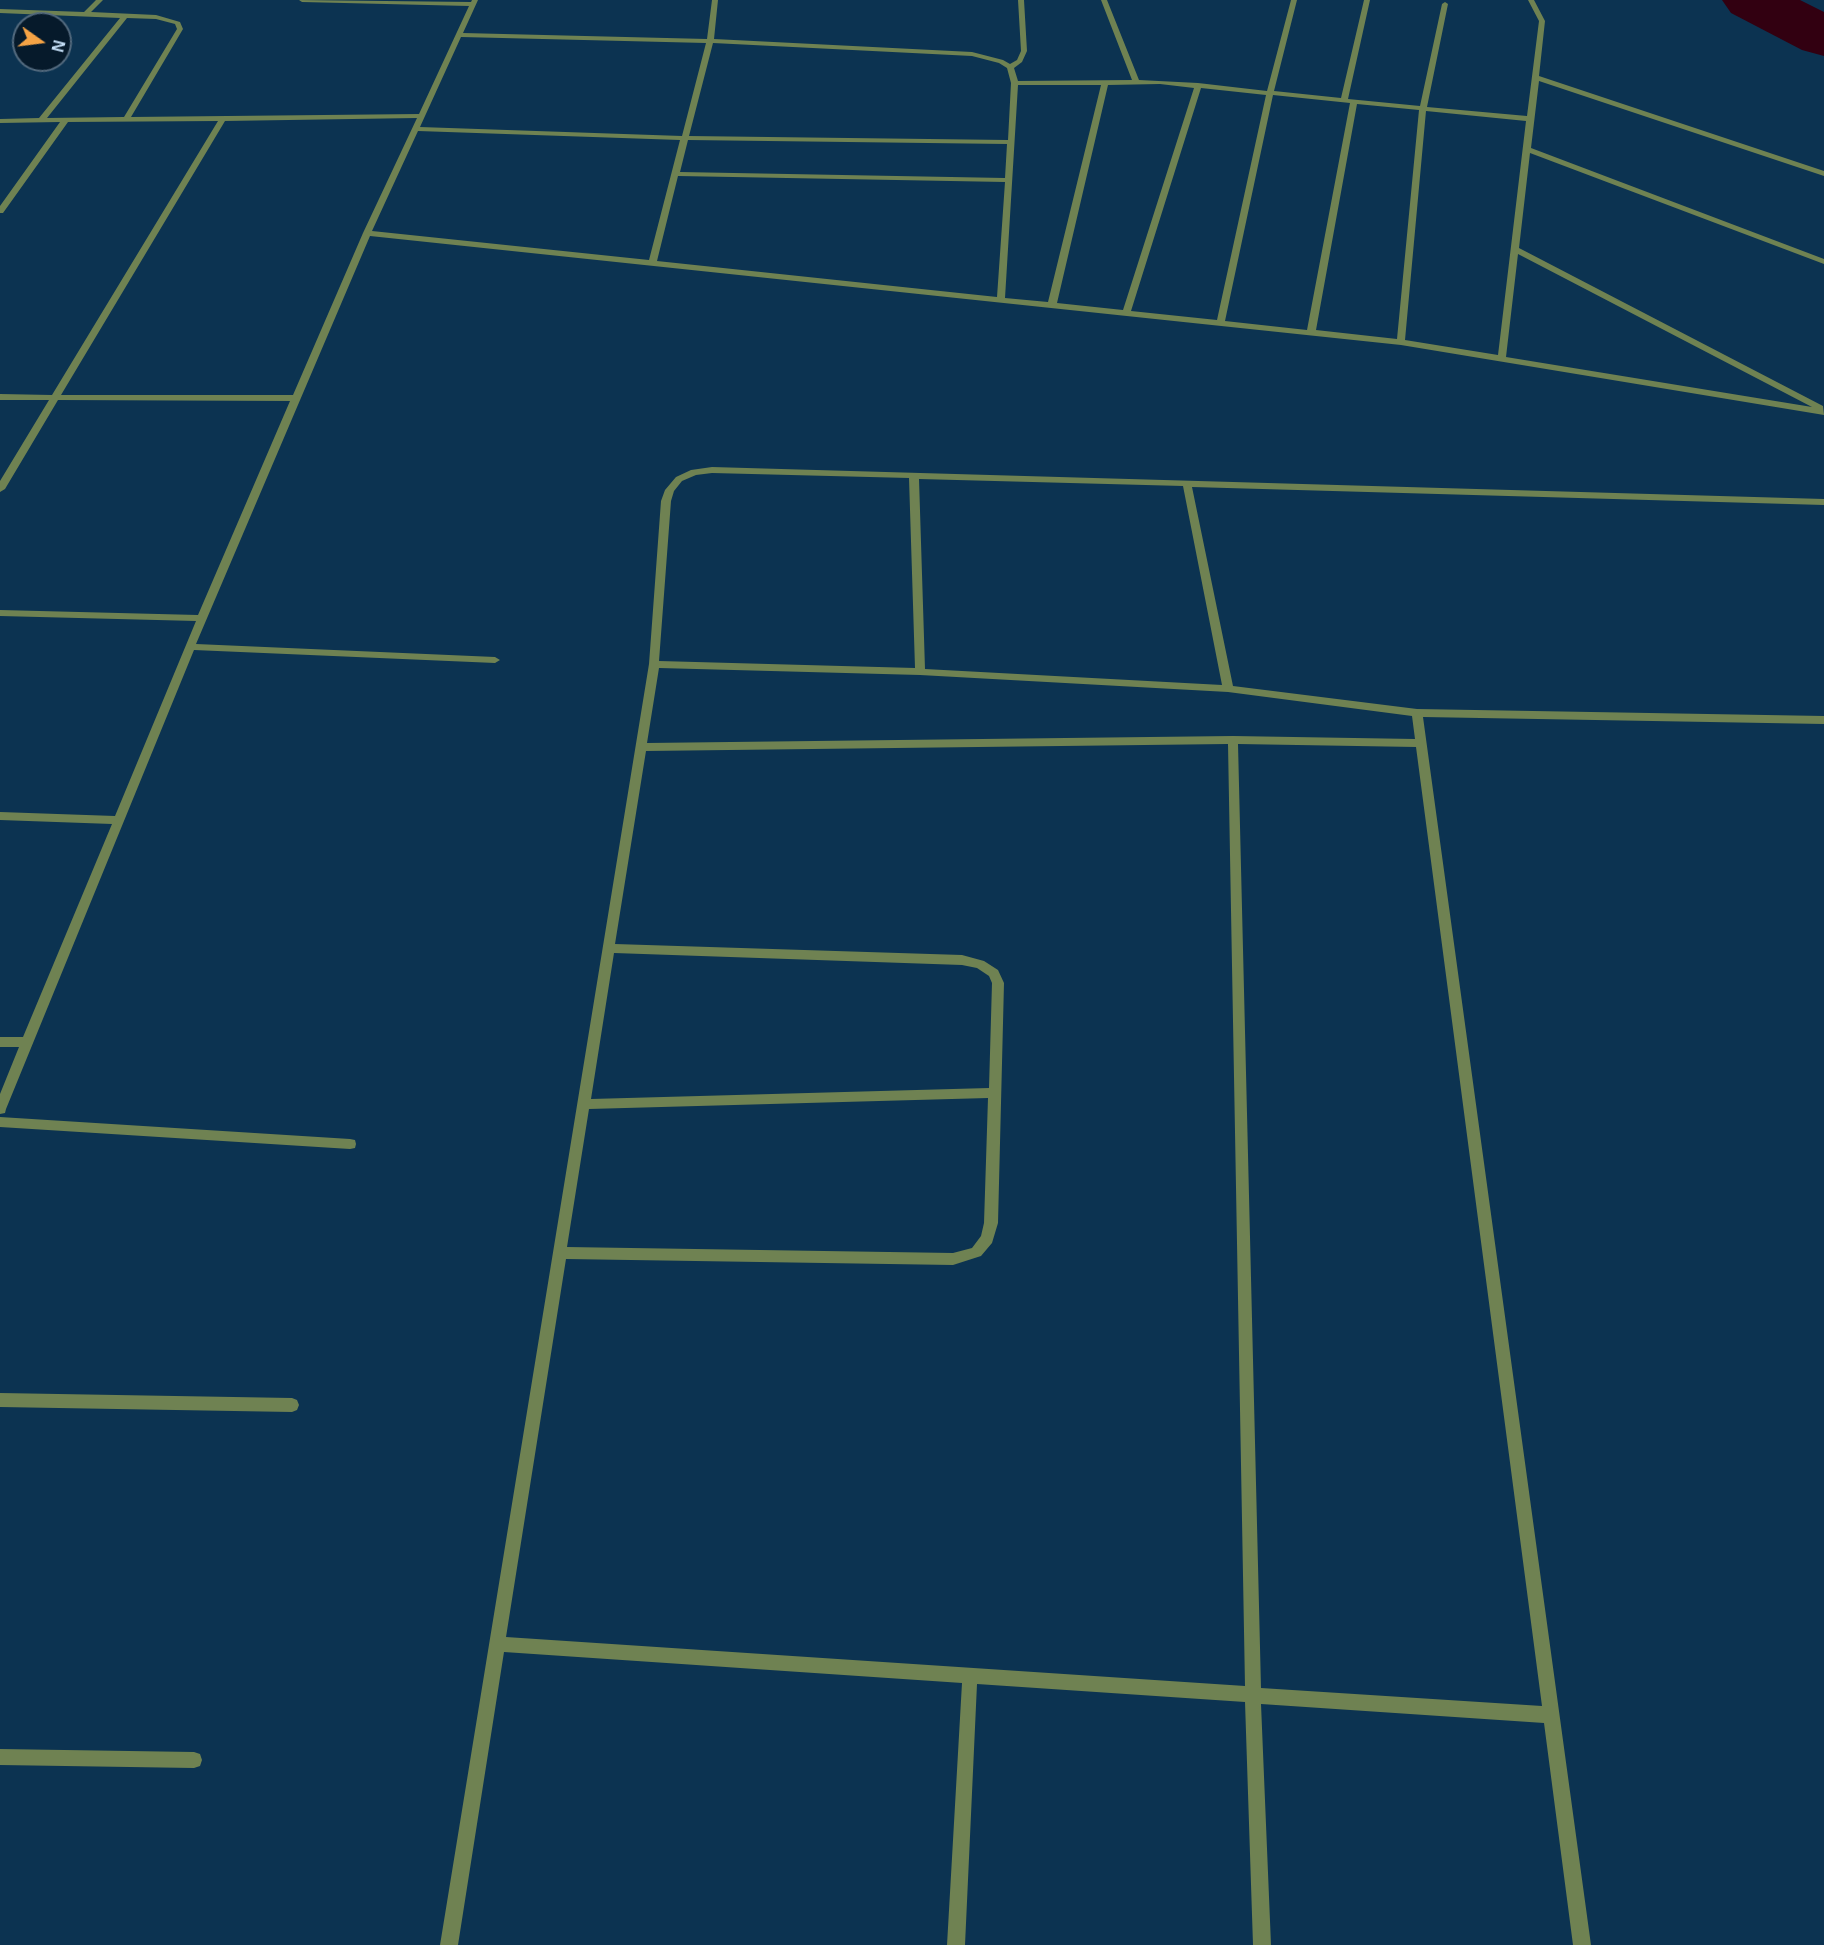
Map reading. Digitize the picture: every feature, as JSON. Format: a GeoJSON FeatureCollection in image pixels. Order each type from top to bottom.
{"type":"FeatureCollection","features":[{"type":"Feature","properties":{"kind":"street"},"geometry":{"type":"LineString","coordinates":[[86,14],[100,0]]}},
{"type":"Feature","properties":{"kind":"street"},"geometry":{"type":"LineString","coordinates":[[0,1109],[202,618],[296,398],[367,233],[475,2],[302,0]]}},
{"type":"Feature","properties":{"kind":"street"},"geometry":{"type":"LineString","coordinates":[[652,263],[710,41],[715,0]]}},
{"type":"Feature","properties":{"kind":"street"},"geometry":{"type":"LineString","coordinates":[[1010,67],[1020,61],[1024,51],[1021,0]]}},
{"type":"Feature","properties":{"kind":"street"},"geometry":{"type":"LineString","coordinates":[[1104,0],[1136,81]]}},
{"type":"Feature","properties":{"kind":"street"},"geometry":{"type":"LineString","coordinates":[[1221,322],[1270,93],[1294,0]]}},
{"type":"Feature","properties":{"kind":"street"},"geometry":{"type":"LineString","coordinates":[[1311,332],[1367,0]]}},
{"type":"Feature","properties":{"kind":"street"},"geometry":{"type":"LineString","coordinates":[[1502,358],[1542,21],[1531,0]]}},
{"type":"Feature","properties":{"kind":"street"},"geometry":{"type":"LineString","coordinates":[[1401,342],[1423,108],[1446,4]]}},
{"type":"Feature","properties":{"kind":"street"},"geometry":{"type":"LineString","coordinates":[[1,12],[125,16],[169,19],[178,23],[180,29],[126,120]]}},
{"type":"Feature","properties":{"kind":"street"},"geometry":{"type":"LineString","coordinates":[[41,120],[125,16]]}},
{"type":"Feature","properties":{"kind":"street"},"geometry":{"type":"LineString","coordinates":[[459,35],[710,41],[972,54],[991,57],[1010,67],[1015,83],[1001,299]]}},
{"type":"Feature","properties":{"kind":"street"},"geometry":{"type":"LineString","coordinates":[[1535,77],[1824,174]]}},
{"type":"Feature","properties":{"kind":"street"},"geometry":{"type":"LineString","coordinates":[[1052,305],[1105,81]]}},
{"type":"Feature","properties":{"kind":"street"},"geometry":{"type":"LineString","coordinates":[[1015,83],[1136,81],[1198,85],[1530,119]]}},
{"type":"Feature","properties":{"kind":"street"},"geometry":{"type":"LineString","coordinates":[[1126,313],[1198,85]]}},
{"type":"Feature","properties":{"kind":"street"},"geometry":{"type":"LineString","coordinates":[[0,121],[421,116]]}},
{"type":"Feature","properties":{"kind":"street"},"geometry":{"type":"LineString","coordinates":[[0,489],[223,118]]}},
{"type":"Feature","properties":{"kind":"street"},"geometry":{"type":"LineString","coordinates":[[0,211],[66,120]]}},
{"type":"Feature","properties":{"kind":"street"},"geometry":{"type":"LineString","coordinates":[[415,129],[685,138],[1011,142]]}},
{"type":"Feature","properties":{"kind":"street"},"geometry":{"type":"LineString","coordinates":[[1527,149],[1824,262]]}},
{"type":"Feature","properties":{"kind":"street"},"geometry":{"type":"LineString","coordinates":[[675,174],[1009,180]]}},
{"type":"Feature","properties":{"kind":"street"},"geometry":{"type":"LineString","coordinates":[[367,233],[1401,342],[1824,411]]}},
{"type":"Feature","properties":{"kind":"street"},"geometry":{"type":"LineString","coordinates":[[1515,249],[1824,411]]}},
{"type":"Feature","properties":{"kind":"street"},"geometry":{"type":"LineString","coordinates":[[0,397],[296,398]]}},
{"type":"Feature","properties":{"kind":"street"},"geometry":{"type":"LineString","coordinates":[[449,1945],[654,664],[666,501],[670,490],[679,479],[694,472],[712,470],[1824,502]]}},
{"type":"Feature","properties":{"kind":"street"},"geometry":{"type":"LineString","coordinates":[[914,476],[920,672]]}},
{"type":"Feature","properties":{"kind":"street"},"geometry":{"type":"LineString","coordinates":[[1186,484],[1228,689]]}},
{"type":"Feature","properties":{"kind":"street"},"geometry":{"type":"LineString","coordinates":[[0,613],[202,618]]}},
{"type":"Feature","properties":{"kind":"street"},"geometry":{"type":"LineString","coordinates":[[190,648],[495,660]]}},
{"type":"Feature","properties":{"kind":"street"},"geometry":{"type":"LineString","coordinates":[[654,664],[920,672],[1228,689],[1417,712],[1824,720]]}},
{"type":"Feature","properties":{"kind":"street"},"geometry":{"type":"LineString","coordinates":[[1417,712],[1419,743],[1582,1945]]}},
{"type":"Feature","properties":{"kind":"street"},"geometry":{"type":"LineString","coordinates":[[641,747],[1233,740],[1419,743]]}},
{"type":"Feature","properties":{"kind":"street"},"geometry":{"type":"LineString","coordinates":[[1233,740],[1252,1694],[1262,1945]]}},
{"type":"Feature","properties":{"kind":"street"},"geometry":{"type":"LineString","coordinates":[[0,816],[119,820]]}},
{"type":"Feature","properties":{"kind":"street"},"geometry":{"type":"LineString","coordinates":[[560,1253],[953,1259],[976,1252],[987,1239],[991,1223],[998,983],[994,973],[980,964],[962,960],[610,948]]}},
{"type":"Feature","properties":{"kind":"street"},"geometry":{"type":"LineString","coordinates":[[0,1042],[27,1042]]}},
{"type":"Feature","properties":{"kind":"street"},"geometry":{"type":"LineString","coordinates":[[584,1104],[994,1093]]}},
{"type":"Feature","properties":{"kind":"street"},"geometry":{"type":"LineString","coordinates":[[0,1122],[350,1144]]}},
{"type":"Feature","properties":{"kind":"street"},"geometry":{"type":"LineString","coordinates":[[0,1400],[292,1405]]}},
{"type":"Feature","properties":{"kind":"street"},"geometry":{"type":"LineString","coordinates":[[497,1644],[1550,1715]]}},
{"type":"Feature","properties":{"kind":"street"},"geometry":{"type":"LineString","coordinates":[[956,1945],[970,1675]]}},
{"type":"Feature","properties":{"kind":"street"},"geometry":{"type":"LineString","coordinates":[[0,1757],[194,1760]]}},
{"type":"Feature","properties":{"kind":"waterway"},"geometry":{"type":"LineString","coordinates":[[1753,0],[1824,37]]}}]}
